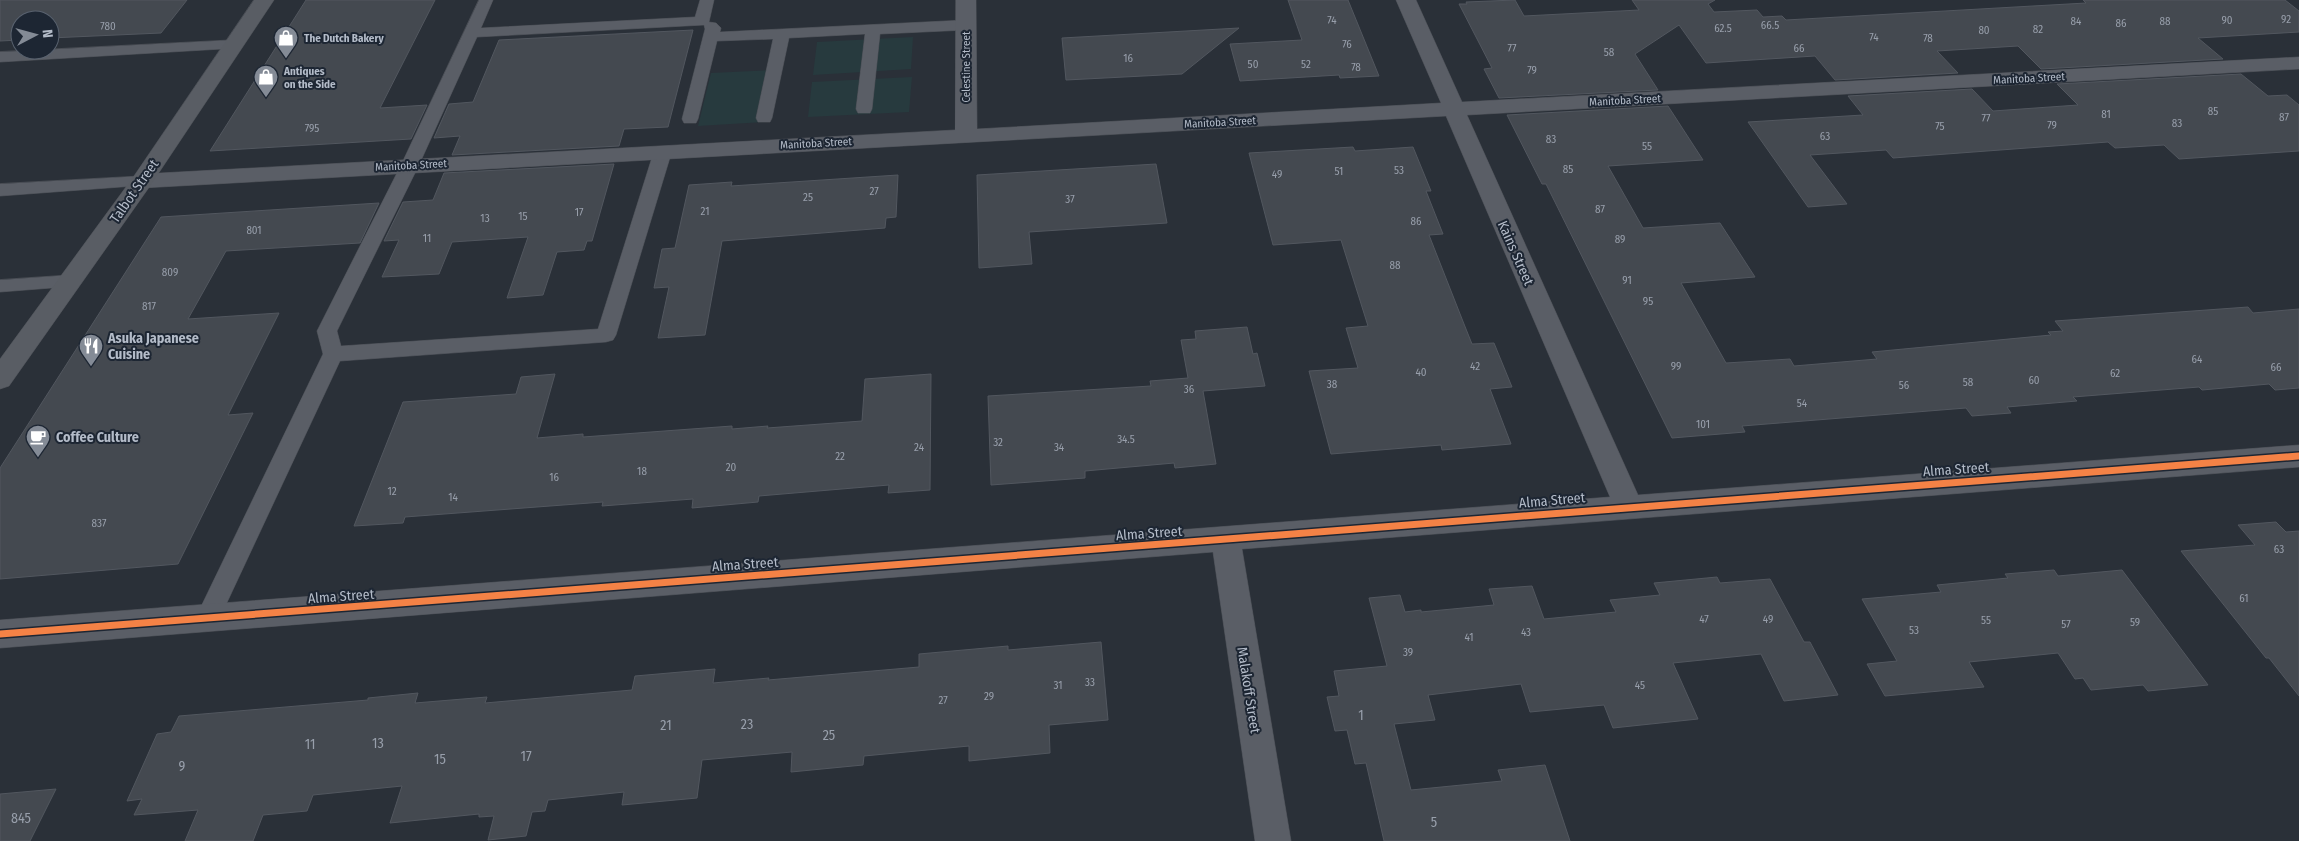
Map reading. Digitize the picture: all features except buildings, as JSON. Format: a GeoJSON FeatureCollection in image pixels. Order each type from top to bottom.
{"type":"FeatureCollection","features":[{"type":"Feature","properties":{"kind":"main road","name":"Talbot Street"},"geometry":{"type":"LineString","coordinates":[[0,379],[142,181],[264,0]]}},
{"type":"Feature","properties":{"kind":"street","name":"Celestine Street"},"geometry":{"type":"LineString","coordinates":[[966,0],[966,135]]}},
{"type":"Feature","properties":{"kind":"street","name":"Kains Street"},"geometry":{"type":"LineString","coordinates":[[1406,0],[1452,109],[1628,506]]}},
{"type":"Feature","properties":{"kind":"street","name":"Manitoba Street"},"geometry":{"type":"LineString","coordinates":[[142,181],[2299,63]]}},
{"type":"Feature","properties":{"kind":"street","name":"Alma Street"},"geometry":{"type":"LineString","coordinates":[[0,634],[1226,540],[1628,506],[2299,456]]}},
{"type":"Feature","properties":{"kind":"street","name":"Malakoff Street"},"geometry":{"type":"LineString","coordinates":[[1226,540],[1273,841]]}},
{"type":"Feature","properties":{"kind":"lane"},"geometry":{"type":"LineString","coordinates":[[207,618],[333,354],[327,331],[410,165],[486,0]]}},
{"type":"Feature","properties":{"kind":"lane"},"geometry":{"type":"LineString","coordinates":[[702,20],[707,0]]}},
{"type":"Feature","properties":{"kind":"lane"},"geometry":{"type":"LineString","coordinates":[[471,33],[702,20],[713,28],[690,119]]}},
{"type":"Feature","properties":{"kind":"lane"},"geometry":{"type":"LineString","coordinates":[[711,37],[966,25]]}},
{"type":"Feature","properties":{"kind":"lane"},"geometry":{"type":"LineString","coordinates":[[864,109],[873,29]]}},
{"type":"Feature","properties":{"kind":"lane"},"geometry":{"type":"LineString","coordinates":[[764,118],[782,34]]}},
{"type":"Feature","properties":{"kind":"lane"},"geometry":{"type":"LineString","coordinates":[[0,57],[233,45]]}},
{"type":"Feature","properties":{"kind":"lane"},"geometry":{"type":"LineString","coordinates":[[333,354],[606,335],[663,151]]}},
{"type":"Feature","properties":{"kind":"lane"},"geometry":{"type":"LineString","coordinates":[[0,190],[142,181]]}},
{"type":"Feature","properties":{"kind":"lane"},"geometry":{"type":"LineString","coordinates":[[0,286],[70,281]]}},
{"type":"Feature","properties":{"kind":"green space"},"geometry":{"type":"Polygon","coordinates":[[[913,37],[911,69],[813,75],[817,42],[913,37]]]}},
{"type":"Feature","properties":{"kind":"green space"},"geometry":{"type":"Polygon","coordinates":[[[775,70],[765,122],[698,126],[711,73],[775,70]]]}},
{"type":"Feature","properties":{"kind":"green space"},"geometry":{"type":"Polygon","coordinates":[[[912,77],[909,112],[808,117],[812,82],[912,77]]]}},
{"type":"Feature","properties":{"kind":"cycle path"},"geometry":{"type":"LineString","coordinates":[[0,634],[2299,456]]}},
{"type":"Feature","properties":{"kind":"place","name":"The Dutch Bakery"},"geometry":{"type":"Point","coordinates":[286,59]}},
{"type":"Feature","properties":{"kind":"place","name":"Antiques on the Side"},"geometry":{"type":"Point","coordinates":[266,98]}},
{"type":"Feature","properties":{"kind":"place","name":"Asuka Japanese Cuisine"},"geometry":{"type":"Point","coordinates":[91,367]}},
{"type":"Feature","properties":{"kind":"place","name":"Coffee Culture"},"geometry":{"type":"Point","coordinates":[38,458]}}]}
